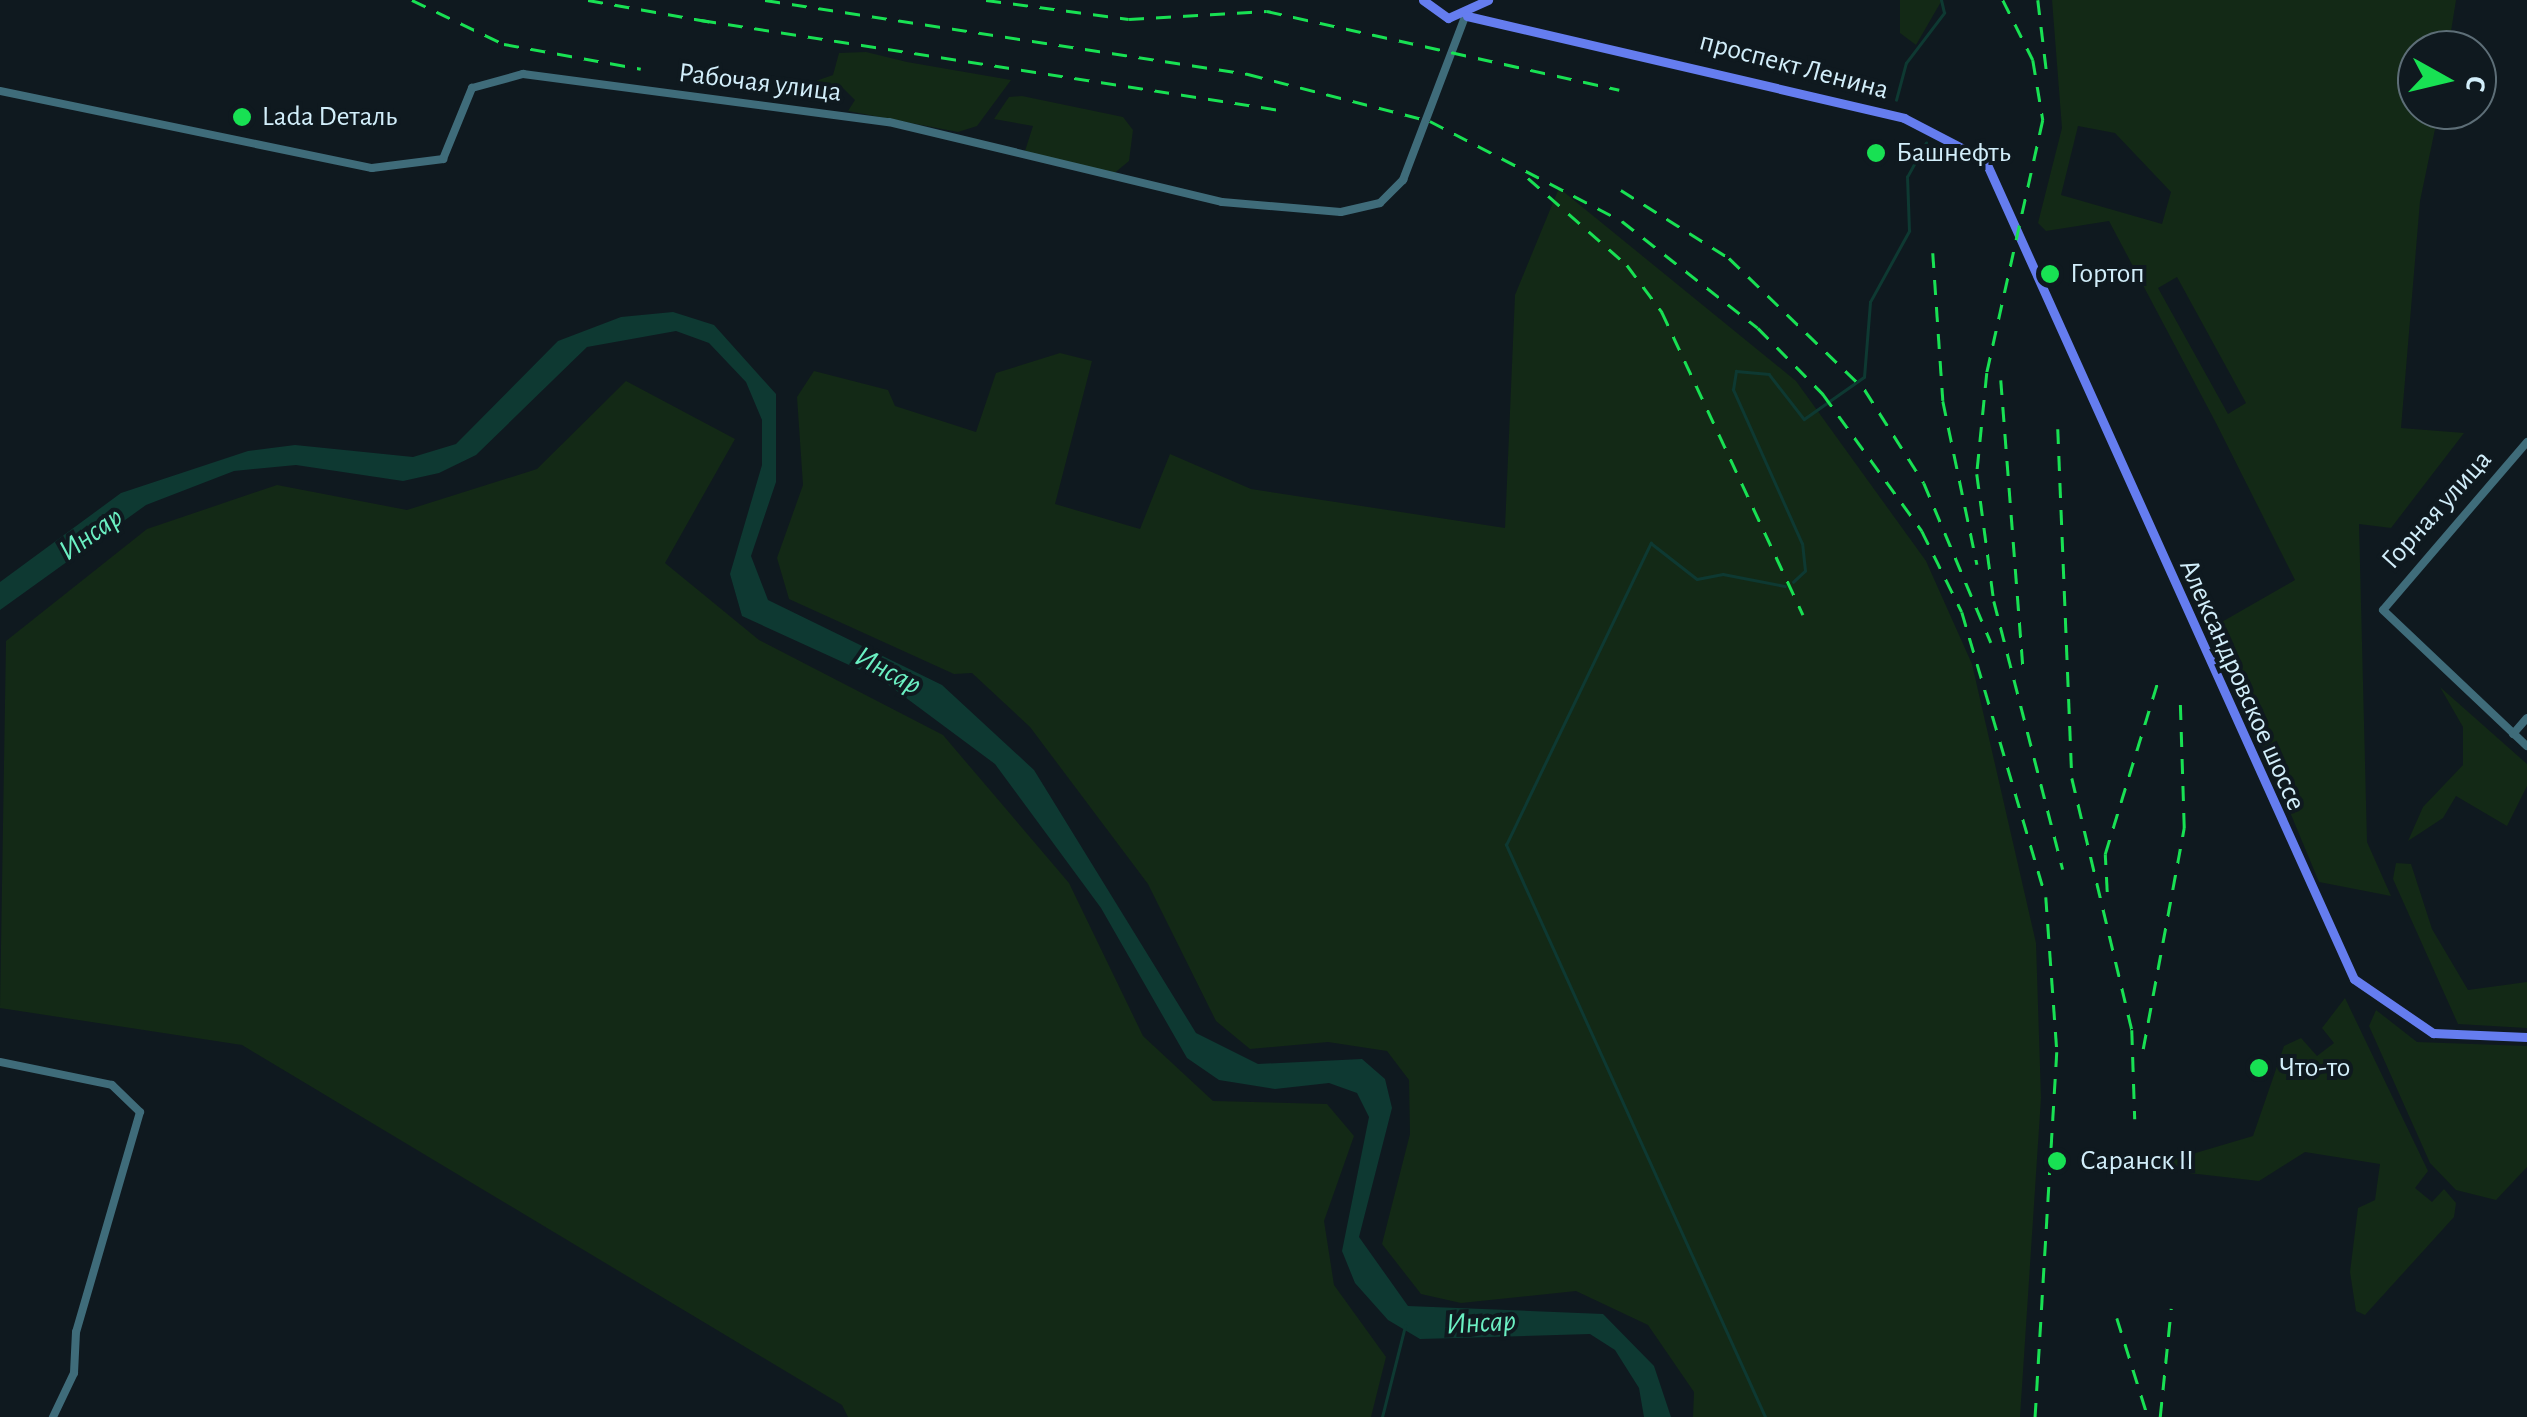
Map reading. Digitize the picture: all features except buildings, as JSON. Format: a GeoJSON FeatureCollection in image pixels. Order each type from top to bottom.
{"type":"FeatureCollection","features":[{"type":"Feature","properties":{"kind":"main road"},"geometry":{"type":"LineString","coordinates":[[1423,0],[1439,16]]}},
{"type":"Feature","properties":{"kind":"main road"},"geometry":{"type":"LineString","coordinates":[[1466,16],[1490,0],[1506,21]]}},
{"type":"Feature","properties":{"kind":"main road","name":"проспект Ленина"},"geometry":{"type":"LineString","coordinates":[[1439,16],[1506,21],[1929,127],[1985,160],[2019,229]]}},
{"type":"Feature","properties":{"kind":"main road","name":"Александровское шоссе"},"geometry":{"type":"LineString","coordinates":[[2019,229],[2354,979],[2432,1033],[2527,1037]]}},
{"type":"Feature","properties":{"kind":"street"},"geometry":{"type":"LineString","coordinates":[[1439,16],[1453,36],[1466,16]]}},
{"type":"Feature","properties":{"kind":"street","name":"Рабочая улица"},"geometry":{"type":"LineString","coordinates":[[0,92],[372,168],[442,158],[472,88],[523,74],[889,122],[1222,202],[1342,212],[1380,203],[1403,180],[1453,36]]}},
{"type":"Feature","properties":{"kind":"street","name":"Горная улица"},"geometry":{"type":"LineString","coordinates":[[2513,734],[2383,610],[2527,442]]}},
{"type":"Feature","properties":{"kind":"street"},"geometry":{"type":"LineString","coordinates":[[2527,718],[2513,734],[2527,746]]}},
{"type":"Feature","properties":{"kind":"street"},"geometry":{"type":"LineString","coordinates":[[0,1062],[112,1086],[140,1112],[76,1332],[74,1373],[53,1417]]}},
{"type":"Feature","properties":{"kind":"shaded area"},"geometry":{"type":"Polygon","coordinates":[[[1900,0],[1942,0],[1916,45],[1900,33],[1900,0]]]}},
{"type":"Feature","properties":{"kind":"shaded area"},"geometry":{"type":"Polygon","coordinates":[[[2052,0],[2456,0],[2451,30],[2397,30],[2397,130],[2435,130],[2420,201],[2401,428],[2464,433],[2391,528],[2359,524],[2367,842],[2391,896],[2319,882],[2213,627],[2295,580],[2216,423],[2109,221],[2046,231],[2038,223],[2062,128],[2052,0]],[[2078,126],[2061,195],[2162,224],[2171,192],[2115,133],[2078,126]],[[2177,277],[2158,288],[2228,414],[2246,403],[2177,277]]]}},
{"type":"Feature","properties":{"kind":"shaded area"},"geometry":{"type":"Polygon","coordinates":[[[866,52],[1011,80],[977,126],[958,132],[848,111],[855,100],[841,86],[807,84],[833,75],[839,53],[866,52]]]}},
{"type":"Feature","properties":{"kind":"shaded area"},"geometry":{"type":"Polygon","coordinates":[[[1022,96],[1123,117],[1133,130],[1129,161],[1112,175],[1025,151],[1033,126],[994,119],[1009,97],[1022,96]]]}},
{"type":"Feature","properties":{"kind":"shaded area"},"geometry":{"type":"Polygon","coordinates":[[[1559,188],[1796,381],[1926,561],[1972,664],[2036,943],[2041,1098],[2020,1417],[1693,1417],[1694,1392],[1648,1325],[1576,1291],[1461,1303],[1421,1294],[1382,1244],[1410,1134],[1409,1080],[1387,1051],[1328,1042],[1250,1049],[1216,1021],[1148,884],[1030,727],[972,673],[954,674],[789,599],[777,558],[803,485],[797,397],[814,371],[888,390],[895,406],[976,432],[996,373],[1060,353],[1092,361],[1055,504],[1140,529],[1170,454],[1251,489],[1505,528],[1515,295],[1559,188]]]}},
{"type":"Feature","properties":{"kind":"shaded area"},"geometry":{"type":"Polygon","coordinates":[[[626,381],[735,439],[665,563],[759,640],[943,735],[1069,883],[1143,1036],[1213,1101],[1327,1104],[1354,1136],[1324,1221],[1334,1285],[1386,1357],[1371,1417],[848,1417],[842,1405],[242,1045],[0,1008],[6,641],[147,529],[277,485],[407,510],[537,469],[626,381]]]}},
{"type":"Feature","properties":{"kind":"shaded area"},"geometry":{"type":"Polygon","coordinates":[[[2440,687],[2527,764],[2527,786],[2507,826],[2456,796],[2443,818],[2408,841],[2423,807],[2463,765],[2463,727],[2440,687]]]}},
{"type":"Feature","properties":{"kind":"shaded area"},"geometry":{"type":"Polygon","coordinates":[[[2396,863],[2411,864],[2432,929],[2468,990],[2527,982],[2527,1028],[2458,1024],[2393,879],[2396,863]]]}},
{"type":"Feature","properties":{"kind":"shaded area"},"geometry":{"type":"Polygon","coordinates":[[[2345,998],[2428,1171],[2415,1188],[2432,1202],[2444,1189],[2456,1203],[2454,1217],[2365,1315],[2356,1311],[2350,1272],[2358,1208],[2375,1200],[2380,1164],[2305,1152],[2259,1181],[2145,1168],[2253,1136],[2284,1046],[2301,1038],[2317,1056],[2334,1043],[2322,1028],[2345,998]]]}},
{"type":"Feature","properties":{"kind":"shaded area"},"geometry":{"type":"Polygon","coordinates":[[[2376,1010],[2417,1042],[2527,1046],[2527,1167],[2496,1200],[2456,1190],[2430,1163],[2369,1026],[2376,1010]]]}},
{"type":"Feature","properties":{"kind":"water","name":"Инсар"},"geometry":{"type":"Polygon","coordinates":[[[673,312],[714,325],[776,394],[776,482],[751,556],[768,600],[942,685],[1034,770],[1196,1033],[1258,1064],[1362,1059],[1385,1079],[1392,1108],[1359,1237],[1408,1306],[1603,1314],[1654,1366],[1671,1417],[1644,1417],[1639,1388],[1615,1350],[1590,1334],[1420,1339],[1388,1320],[1355,1283],[1342,1251],[1369,1117],[1357,1093],[1329,1083],[1275,1089],[1219,1080],[1187,1058],[1101,908],[995,764],[882,680],[742,616],[730,574],[762,465],[762,420],[746,382],[709,343],[676,331],[587,347],[476,455],[439,473],[403,481],[296,465],[234,471],[146,505],[0,610],[0,582],[121,493],[248,451],[295,445],[413,457],[456,444],[558,341],[621,317],[673,312]]]}},
{"type":"Feature","properties":{"kind":"waterway"},"geometry":{"type":"LineString","coordinates":[[1896,100],[1906,63],[1944,13],[1941,0]]}},
{"type":"Feature","properties":{"kind":"waterway"},"geometry":{"type":"LineString","coordinates":[[1793,582],[1805,571],[1802,544],[1733,390],[1736,371],[1769,374],[1804,419],[1864,377],[1870,302],[1909,231],[1907,177],[1926,143]]}},
{"type":"Feature","properties":{"kind":"waterway"},"geometry":{"type":"LineString","coordinates":[[1765,1417],[1506,845],[1651,543],[1697,579],[1723,574],[1785,586]]}},
{"type":"Feature","properties":{"kind":"waterway"},"geometry":{"type":"LineString","coordinates":[[1382,1417],[1405,1326]]}},
{"type":"Feature","properties":{"kind":"railway"},"geometry":{"type":"LineString","coordinates":[[412,0],[504,44],[641,69]]}},
{"type":"Feature","properties":{"kind":"railway"},"geometry":{"type":"LineString","coordinates":[[588,0],[712,22]]}},
{"type":"Feature","properties":{"kind":"railway"},"geometry":{"type":"LineString","coordinates":[[765,0],[1248,74],[1430,121],[1622,221],[1758,328],[1823,394],[1922,531],[1962,612],[2046,897],[2057,1052],[2035,1417]]}},
{"type":"Feature","properties":{"kind":"railway"},"geometry":{"type":"LineString","coordinates":[[986,0],[1129,19],[1267,11],[1619,90]]}},
{"type":"Feature","properties":{"kind":"railway"},"geometry":{"type":"LineString","coordinates":[[2003,0],[2033,60],[2043,120],[1987,373],[1977,474],[1994,601],[2063,869]]}},
{"type":"Feature","properties":{"kind":"railway"},"geometry":{"type":"LineString","coordinates":[[2038,0],[2047,74]]}},
{"type":"Feature","properties":{"kind":"railway"},"geometry":{"type":"LineString","coordinates":[[701,20],[1286,111]]}},
{"type":"Feature","properties":{"kind":"railway"},"geometry":{"type":"LineString","coordinates":[[1528,178],[1627,265],[1662,312],[1803,615]]}},
{"type":"Feature","properties":{"kind":"railway"},"geometry":{"type":"LineString","coordinates":[[1621,190],[1729,258],[1865,390],[1924,483],[1991,642]]}},
{"type":"Feature","properties":{"kind":"railway"},"geometry":{"type":"LineString","coordinates":[[1933,253],[1943,401],[1977,564]]}},
{"type":"Feature","properties":{"kind":"railway"},"geometry":{"type":"LineString","coordinates":[[2001,380],[2023,668]]}},
{"type":"Feature","properties":{"kind":"railway"},"geometry":{"type":"LineString","coordinates":[[2058,429],[2072,778],[2132,1030],[2135,1119]]}},
{"type":"Feature","properties":{"kind":"railway"},"geometry":{"type":"LineString","coordinates":[[2107,892],[2105,854],[2159,677]]}},
{"type":"Feature","properties":{"kind":"railway"},"geometry":{"type":"LineString","coordinates":[[2143,1049],[2184,828],[2180,701]]}},
{"type":"Feature","properties":{"kind":"railway"},"geometry":{"type":"LineString","coordinates":[[2160,1417],[2171,1309]]}},
{"type":"Feature","properties":{"kind":"railway"},"geometry":{"type":"LineString","coordinates":[[2117,1318],[2148,1417]]}},
{"type":"Feature","properties":{"kind":"place","name":"Lada Dеталь"},"geometry":{"type":"Point","coordinates":[242,117]}},
{"type":"Feature","properties":{"kind":"place","name":"Башнефть"},"geometry":{"type":"Point","coordinates":[1876,153]}},
{"type":"Feature","properties":{"kind":"place","name":"Гортоп"},"geometry":{"type":"Point","coordinates":[2050,274]}},
{"type":"Feature","properties":{"kind":"place","name":"Что-то"},"geometry":{"type":"Point","coordinates":[2259,1068]}},
{"type":"Feature","properties":{"kind":"place","name":"Саранск II"},"geometry":{"type":"Point","coordinates":[2057,1161]}}]}
